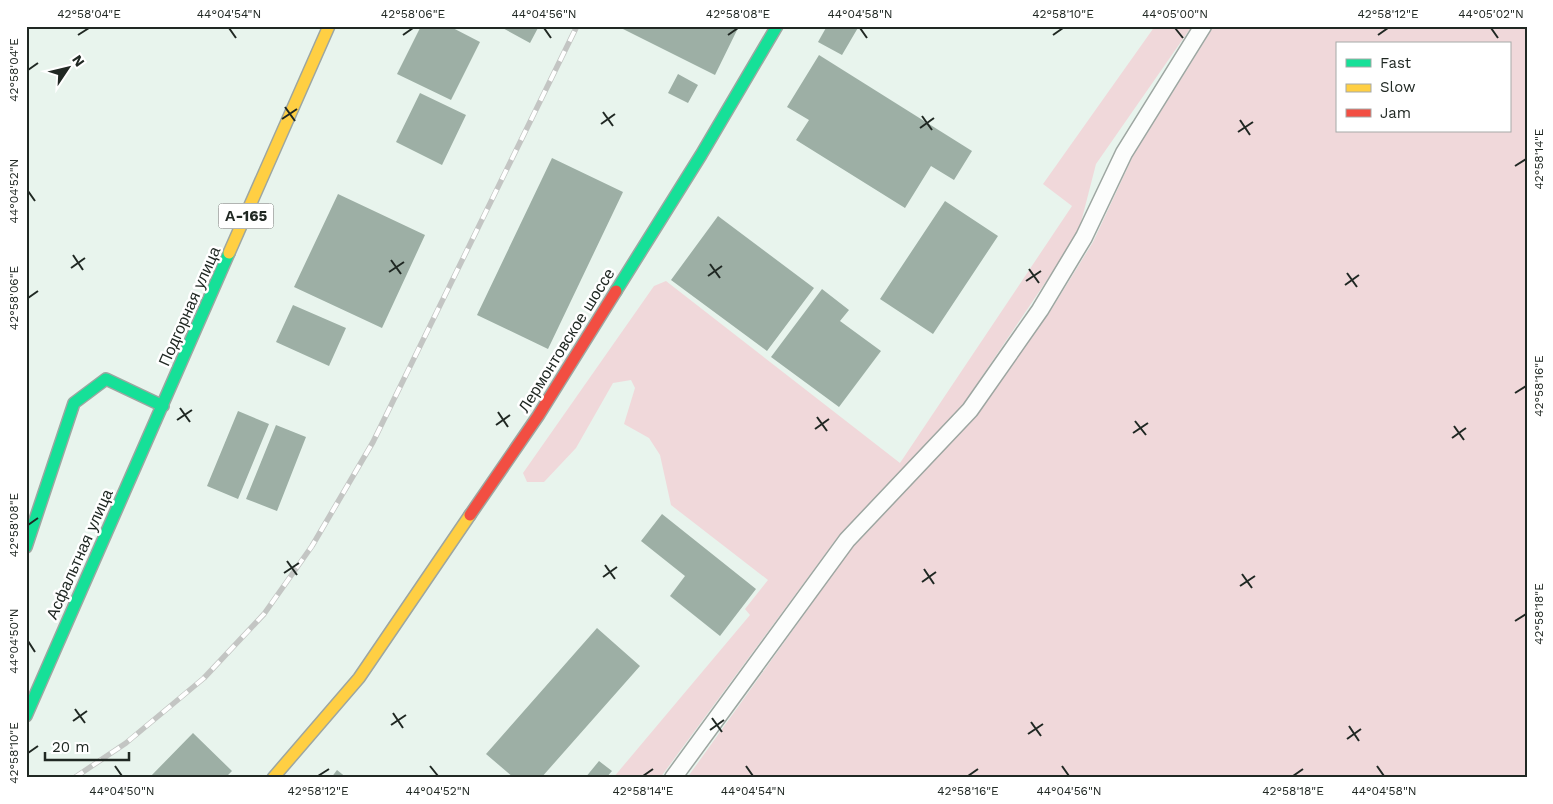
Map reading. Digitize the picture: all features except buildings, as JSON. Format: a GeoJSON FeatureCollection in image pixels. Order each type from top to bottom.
{"type":"FeatureCollection","features":[{"type":"Feature","properties":{"kind":"street","name":"Подгорная улица"},"geometry":{"type":"LineString","coordinates":[[163,406],[330,26]]}},
{"type":"Feature","properties":{"kind":"street","name":"Лермонтовское шоссе"},"geometry":{"type":"LineString","coordinates":[[273,778],[359,678],[527,432],[701,155],[776,26]]}},
{"type":"Feature","properties":{"kind":"street"},"geometry":{"type":"LineString","coordinates":[[26,547],[74,403],[106,379],[163,406]]}},
{"type":"Feature","properties":{"kind":"street","name":"Асфальтная улица"},"geometry":{"type":"LineString","coordinates":[[26,716],[163,406]]}},
{"type":"Feature","properties":{"kind":"lane"},"geometry":{"type":"LineString","coordinates":[[673,778],[847,540],[970,410],[1040,310],[1084,237],[1124,153],[1203,26]]}},
{"type":"Feature","properties":{"kind":"shaded area"},"geometry":{"type":"Polygon","coordinates":[[[1155,26],[1192,26],[1096,164],[1078,234],[962,406],[837,538],[660,778],[613,778],[750,615],[745,609],[768,580],[671,505],[660,455],[649,438],[624,424],[635,388],[631,380],[613,383],[576,448],[544,482],[527,482],[523,473],[654,286],[666,281],[900,463],[1072,206],[1043,184],[1155,26]]]}},
{"type":"Feature","properties":{"kind":"shaded area"},"geometry":{"type":"Polygon","coordinates":[[[1214,26],[1527,26],[1527,778],[687,778],[853,546],[978,414],[1051,310],[1093,242],[1133,156],[1214,26]]]}},
{"type":"Feature","properties":{"kind":"railway"},"geometry":{"type":"LineString","coordinates":[[74,778],[126,743],[204,678],[264,614],[312,546],[373,442],[577,26]]}},
{"type":"Feature","properties":{"kind":"traffic: fast"},"geometry":{"type":"LineString","coordinates":[[616,291],[701,155],[777,26]]}},
{"type":"Feature","properties":{"kind":"traffic: fast"},"geometry":{"type":"LineString","coordinates":[[26,716],[229,253]]}},
{"type":"Feature","properties":{"kind":"traffic: fast"},"geometry":{"type":"LineString","coordinates":[[26,547],[74,403],[106,379],[163,406]]}},
{"type":"Feature","properties":{"kind":"traffic: slow"},"geometry":{"type":"LineString","coordinates":[[229,253],[329,26]]}},
{"type":"Feature","properties":{"kind":"traffic: slow"},"geometry":{"type":"LineString","coordinates":[[273,778],[359,678],[470,515]]}},
{"type":"Feature","properties":{"kind":"traffic: jam"},"geometry":{"type":"LineString","coordinates":[[470,515],[538,416],[616,291]]}}]}
